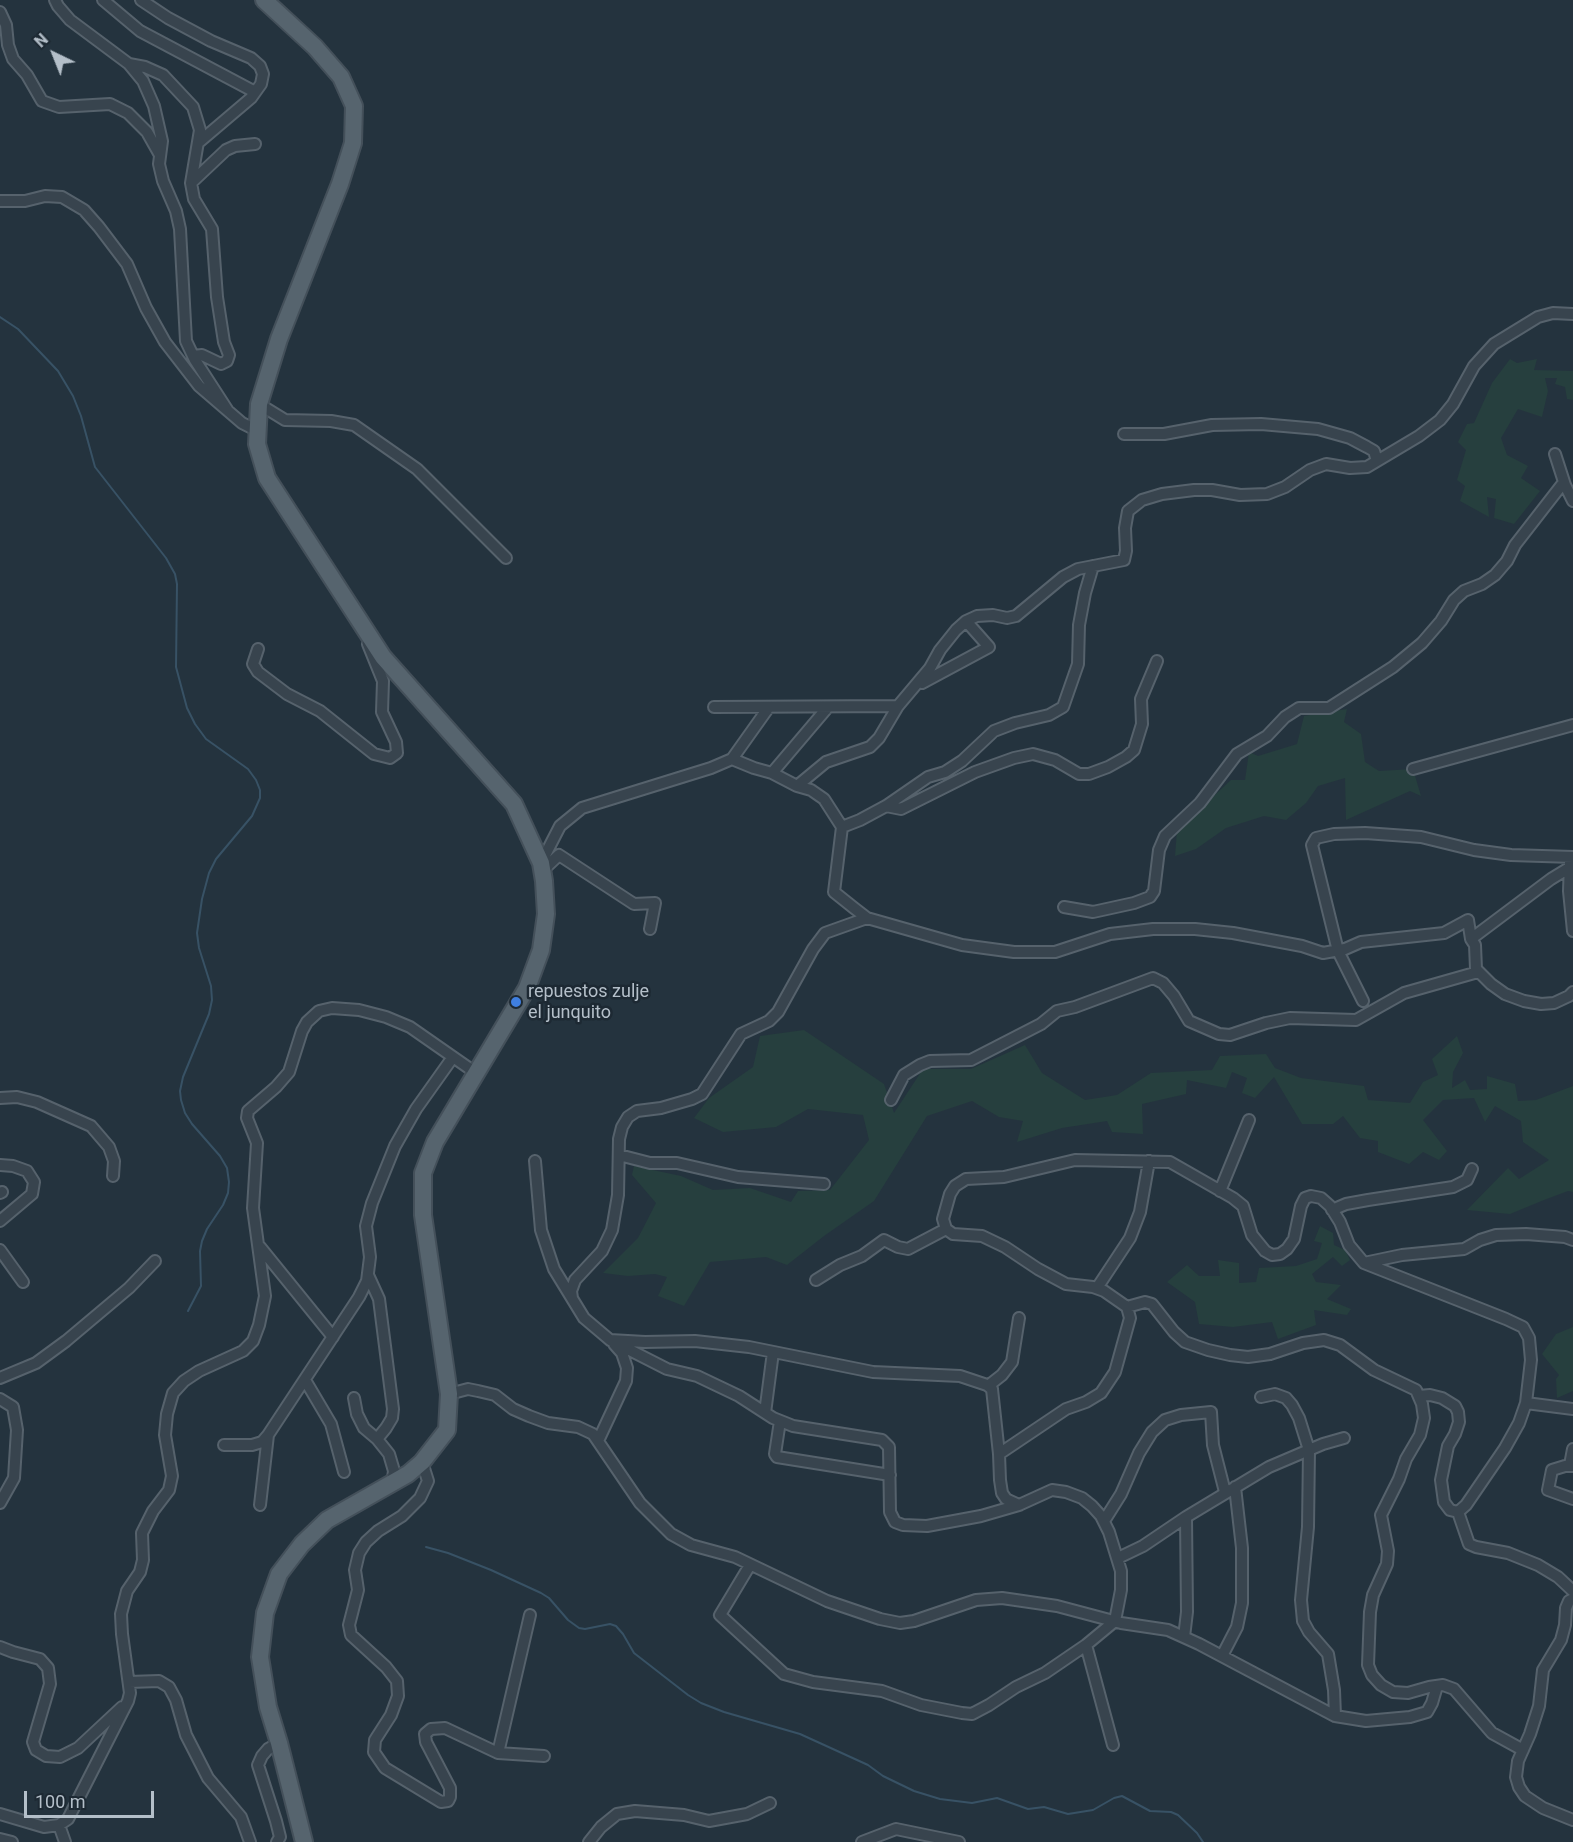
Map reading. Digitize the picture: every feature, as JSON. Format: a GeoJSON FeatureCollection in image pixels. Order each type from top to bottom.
{"type":"FeatureCollection","features":[{"type":"Feature","properties":{"kind":"main road"},"geometry":{"type":"LineString","coordinates":[[264,0],[315,47],[341,76],[354,106],[353,142],[340,184],[279,339],[259,404],[257,444],[267,478],[383,657],[514,804],[541,867],[546,914],[541,950],[528,988],[435,1142],[423,1173],[423,1215],[449,1394],[447,1430],[422,1462],[408,1474],[327,1520],[302,1544],[279,1574],[265,1613],[260,1657],[268,1707],[304,1842]]}},
{"type":"Feature","properties":{"kind":"street"},"geometry":{"type":"LineString","coordinates":[[55,0],[70,20],[129,64],[143,81],[154,106],[162,141],[159,164],[163,181],[176,210],[180,229],[186,341],[228,411]]}},
{"type":"Feature","properties":{"kind":"street"},"geometry":{"type":"LineString","coordinates":[[103,0],[140,31],[255,92]]}},
{"type":"Feature","properties":{"kind":"street"},"geometry":{"type":"LineString","coordinates":[[141,0],[168,18],[211,41],[251,58],[260,66],[263,74],[261,84],[255,92],[198,143]]}},
{"type":"Feature","properties":{"kind":"street"},"geometry":{"type":"LineString","coordinates":[[0,12],[6,25],[8,45],[14,60],[27,75],[42,101],[59,106],[110,104],[128,113],[147,132],[160,155]]}},
{"type":"Feature","properties":{"kind":"street"},"geometry":{"type":"LineString","coordinates":[[129,64],[145,67],[163,75],[193,107],[200,130],[191,183],[194,199],[212,229],[217,297],[224,342],[229,355],[227,362],[221,364],[202,355],[193,356]]}},
{"type":"Feature","properties":{"kind":"street"},"geometry":{"type":"LineString","coordinates":[[191,183],[226,150],[235,146],[255,144]]}},
{"type":"Feature","properties":{"kind":"street"},"geometry":{"type":"LineString","coordinates":[[0,201],[25,201],[45,196],[62,197],[84,210],[127,264],[146,308],[165,342],[199,386],[242,423],[258,431]]}},
{"type":"Feature","properties":{"kind":"street"},"geometry":{"type":"LineString","coordinates":[[797,786],[826,762],[870,747],[879,738],[884,726],[898,706],[930,668],[940,650],[966,621],[977,616],[993,615],[1007,618],[1016,616],[1063,577],[1078,569],[1124,560],[1128,511],[1142,500],[1162,494],[1194,490],[1212,490],[1240,495],[1267,494],[1285,487],[1310,470],[1326,464],[1350,468],[1367,467],[1419,436],[1440,420],[1474,366],[1494,344],[1538,317],[1553,313],[1573,314]]}},
{"type":"Feature","properties":{"kind":"street"},"geometry":{"type":"LineString","coordinates":[[259,404],[285,420],[331,421],[354,425],[417,469],[506,558]]}},
{"type":"Feature","properties":{"kind":"street"},"geometry":{"type":"LineString","coordinates":[[1124,434],[1164,434],[1212,425],[1261,424],[1318,429],[1350,438],[1367,447],[1374,451],[1377,462]]}},
{"type":"Feature","properties":{"kind":"street"},"geometry":{"type":"LineString","coordinates":[[1554,454],[1573,501]]}},
{"type":"Feature","properties":{"kind":"street"},"geometry":{"type":"LineString","coordinates":[[1064,907],[1093,912],[1150,897],[1154,891],[1159,850],[1165,836],[1200,803],[1237,754],[1267,736],[1285,717],[1299,708],[1329,708],[1393,668],[1422,643],[1441,621],[1454,600],[1464,591],[1482,584],[1495,575],[1507,561],[1515,545],[1564,482]]}},
{"type":"Feature","properties":{"kind":"street"},"geometry":{"type":"LineString","coordinates":[[842,827],[886,806],[928,777],[945,772],[962,761],[994,731],[1015,723],[1049,715],[1063,706],[1078,664],[1079,626],[1093,567]]}},
{"type":"Feature","properties":{"kind":"street"},"geometry":{"type":"LineString","coordinates":[[916,686],[989,646],[966,621]]}},
{"type":"Feature","properties":{"kind":"street"},"geometry":{"type":"LineString","coordinates":[[258,649],[253,664],[258,672],[287,694],[320,711],[374,754],[390,758],[397,753],[396,742],[382,712],[383,681],[369,649],[366,632]]}},
{"type":"Feature","properties":{"kind":"street"},"geometry":{"type":"LineString","coordinates":[[886,806],[901,809],[975,772],[1014,758],[1033,754],[1055,760],[1079,774],[1089,774],[1108,767],[1134,750],[1142,724],[1141,699],[1157,661]]}},
{"type":"Feature","properties":{"kind":"street"},"geometry":{"type":"LineString","coordinates":[[714,707],[898,706]]}},
{"type":"Feature","properties":{"kind":"street"},"geometry":{"type":"LineString","coordinates":[[541,867],[560,826],[582,808],[711,768],[732,759],[769,707]]}},
{"type":"Feature","properties":{"kind":"street"},"geometry":{"type":"LineString","coordinates":[[772,772],[828,707]]}},
{"type":"Feature","properties":{"kind":"street"},"geometry":{"type":"LineString","coordinates":[[1413,769],[1573,725]]}},
{"type":"Feature","properties":{"kind":"street"},"geometry":{"type":"LineString","coordinates":[[732,759],[772,772],[797,786],[811,790],[824,800],[842,827],[834,892],[867,918],[962,945],[1014,952],[1055,952],[1110,934],[1153,929],[1195,929],[1233,933],[1302,946],[1323,953],[1338,951],[1361,942],[1444,933],[1468,920],[1471,939],[1475,945],[1476,969],[1505,994],[1541,1004],[1554,1003],[1573,992]]}},
{"type":"Feature","properties":{"kind":"street"},"geometry":{"type":"LineString","coordinates":[[1363,1001],[1338,951],[1312,845],[1316,838],[1334,834],[1365,833],[1420,837],[1474,850],[1572,861]]}},
{"type":"Feature","properties":{"kind":"street"},"geometry":{"type":"LineString","coordinates":[[541,867],[559,855],[634,904],[655,903],[650,929]]}},
{"type":"Feature","properties":{"kind":"street"},"geometry":{"type":"LineString","coordinates":[[1572,861],[1573,931]]}},
{"type":"Feature","properties":{"kind":"street"},"geometry":{"type":"LineString","coordinates":[[1471,939],[1572,861]]}},
{"type":"Feature","properties":{"kind":"street"},"geometry":{"type":"LineString","coordinates":[[572,1298],[571,1291],[575,1280],[602,1251],[612,1230],[618,1195],[622,1127],[629,1117],[637,1111],[671,1105],[702,1094],[741,1034],[769,1021],[778,1012],[813,949],[825,933],[867,918]]}},
{"type":"Feature","properties":{"kind":"street"},"geometry":{"type":"LineString","coordinates":[[891,1100],[904,1075],[920,1065],[930,1061],[972,1060],[1041,1024],[1057,1011],[1075,1007],[1153,978],[1162,983],[1174,996],[1189,1021],[1219,1034],[1230,1035],[1290,1018],[1356,1020],[1404,993],[1478,972]]}},
{"type":"Feature","properties":{"kind":"street"},"geometry":{"type":"LineString","coordinates":[[0,1814],[44,1827],[59,1825],[68,1819],[128,1701],[130,1693],[121,1614],[128,1591],[140,1572],[143,1560],[142,1533],[153,1511],[168,1490],[172,1476],[165,1435],[167,1414],[173,1393],[184,1381],[243,1351],[253,1341],[265,1296],[253,1208],[257,1143],[247,1118],[248,1111],[276,1087],[289,1072],[302,1031],[313,1016],[319,1011],[332,1008],[359,1010],[386,1017],[410,1027],[476,1073]]}},
{"type":"Feature","properties":{"kind":"street"},"geometry":{"type":"LineString","coordinates":[[224,1445],[252,1445],[262,1442],[359,1297],[368,1275],[370,1257],[366,1226],[372,1203],[391,1155],[416,1109],[453,1057]]}},
{"type":"Feature","properties":{"kind":"street"},"geometry":{"type":"LineString","coordinates":[[0,1098],[17,1097],[37,1102],[91,1126],[109,1147],[114,1161],[113,1176]]}},
{"type":"Feature","properties":{"kind":"street"},"geometry":{"type":"LineString","coordinates":[[1220,1191],[1249,1120]]}},
{"type":"Feature","properties":{"kind":"street"},"geometry":{"type":"LineString","coordinates":[[619,1155],[650,1163],[677,1163],[738,1177],[824,1184]]}},
{"type":"Feature","properties":{"kind":"street"},"geometry":{"type":"LineString","coordinates":[[999,1454],[1066,1409],[1086,1402],[1101,1393],[1115,1372],[1130,1318],[1127,1307],[1104,1291],[1066,1284],[1005,1247],[982,1236],[953,1234],[946,1229],[943,1219],[950,1194],[959,1183],[966,1179],[1004,1177],[1075,1160],[1170,1162],[1243,1206],[1252,1235],[1260,1246],[1272,1255],[1280,1254],[1287,1249],[1294,1239],[1305,1198],[1311,1196],[1322,1198],[1340,1222],[1349,1245],[1364,1263],[1522,1327],[1529,1338],[1531,1360],[1526,1403],[1519,1423],[1505,1448],[1466,1505],[1458,1512]]}},
{"type":"Feature","properties":{"kind":"street"},"geometry":{"type":"LineString","coordinates":[[535,1161],[541,1230],[554,1269],[584,1318],[622,1353],[627,1368],[626,1381],[598,1441]]}},
{"type":"Feature","properties":{"kind":"street"},"geometry":{"type":"LineString","coordinates":[[1097,1288],[1130,1238],[1140,1212],[1149,1161]]}},
{"type":"Feature","properties":{"kind":"street"},"geometry":{"type":"LineString","coordinates":[[0,1165],[14,1166],[27,1171],[34,1182],[32,1194],[0,1221]]}},
{"type":"Feature","properties":{"kind":"street"},"geometry":{"type":"LineString","coordinates":[[1332,1210],[1346,1204],[1453,1187],[1467,1180],[1472,1169]]}},
{"type":"Feature","properties":{"kind":"street"},"geometry":{"type":"LineString","coordinates":[[816,1280],[840,1265],[862,1256],[884,1240],[908,1249],[946,1229]]}},
{"type":"Feature","properties":{"kind":"street"},"geometry":{"type":"LineString","coordinates":[[1364,1263],[1402,1255],[1464,1249],[1480,1240],[1496,1236],[1536,1235],[1565,1237],[1573,1240]]}},
{"type":"Feature","properties":{"kind":"street"},"geometry":{"type":"LineString","coordinates":[[258,1245],[333,1338]]}},
{"type":"Feature","properties":{"kind":"street"},"geometry":{"type":"LineString","coordinates":[[0,1250],[23,1282]]}},
{"type":"Feature","properties":{"kind":"street"},"geometry":{"type":"LineString","coordinates":[[0,1378],[36,1363],[66,1341],[129,1288],[155,1261]]}},
{"type":"Feature","properties":{"kind":"street"},"geometry":{"type":"LineString","coordinates":[[368,1275],[379,1299],[393,1409],[392,1418],[377,1439]]}},
{"type":"Feature","properties":{"kind":"street"},"geometry":{"type":"LineString","coordinates":[[1127,1307],[1145,1302],[1152,1304],[1185,1342],[1230,1355],[1248,1357],[1270,1354],[1303,1343],[1324,1340],[1340,1345],[1374,1370],[1416,1390],[1422,1404],[1424,1418],[1420,1435],[1406,1459],[1400,1479],[1381,1515],[1388,1551],[1387,1564],[1373,1595],[1368,1665],[1372,1675],[1381,1685],[1393,1692],[1408,1693],[1443,1685],[1454,1689],[1492,1733],[1522,1750]]}},
{"type":"Feature","properties":{"kind":"street"},"geometry":{"type":"LineString","coordinates":[[988,1386],[1002,1375],[1012,1362],[1019,1318]]}},
{"type":"Feature","properties":{"kind":"street"},"geometry":{"type":"LineString","coordinates":[[610,1340],[695,1341],[749,1347],[873,1372],[960,1376],[988,1386],[992,1389],[1002,1492],[1006,1499],[1019,1505]]}},
{"type":"Feature","properties":{"kind":"street"},"geometry":{"type":"LineString","coordinates":[[610,1340],[667,1369],[697,1376],[793,1426],[882,1440],[889,1447],[890,1512],[895,1522],[903,1525],[927,1526],[971,1518],[1019,1505],[1052,1490],[1082,1498],[1104,1521],[1121,1570],[1121,1590],[1115,1621],[1086,1645],[1045,1673],[1016,1687],[972,1714],[921,1705],[882,1691],[813,1682],[784,1674],[720,1615],[750,1565]]}},
{"type":"Feature","properties":{"kind":"street"},"geometry":{"type":"LineString","coordinates":[[765,1413],[773,1352]]}},
{"type":"Feature","properties":{"kind":"street"},"geometry":{"type":"LineString","coordinates":[[305,1380],[331,1424],[344,1472]]}},
{"type":"Feature","properties":{"kind":"street"},"geometry":{"type":"LineString","coordinates":[[449,1394],[468,1389],[495,1395],[513,1409],[529,1416],[548,1423],[578,1427],[593,1434],[640,1503],[671,1534],[691,1545],[735,1557],[827,1601],[880,1619],[900,1623],[914,1621],[976,1600],[1002,1598],[1057,1606],[1115,1621],[1168,1630],[1335,1716],[1366,1721],[1410,1717],[1427,1712],[1437,1686]]}},
{"type":"Feature","properties":{"kind":"street"},"geometry":{"type":"LineString","coordinates":[[1260,1397],[1275,1394],[1286,1398],[1299,1418],[1309,1450],[1307,1539],[1301,1600],[1303,1621],[1309,1632],[1328,1654],[1334,1690],[1335,1716]]}},
{"type":"Feature","properties":{"kind":"street"},"geometry":{"type":"LineString","coordinates":[[1419,1396],[1430,1395],[1442,1398],[1455,1406],[1458,1412],[1459,1422],[1448,1446],[1441,1480],[1444,1502],[1450,1510],[1458,1512]]}},
{"type":"Feature","properties":{"kind":"street"},"geometry":{"type":"LineString","coordinates":[[354,1398],[357,1414],[364,1428],[389,1454],[394,1471],[392,1484]]}},
{"type":"Feature","properties":{"kind":"street"},"geometry":{"type":"LineString","coordinates":[[0,1400],[13,1407],[16,1430],[14,1478],[0,1503]]}},
{"type":"Feature","properties":{"kind":"street"},"geometry":{"type":"LineString","coordinates":[[1526,1403],[1573,1409]]}},
{"type":"Feature","properties":{"kind":"street"},"geometry":{"type":"LineString","coordinates":[[1104,1521],[1121,1494],[1138,1454],[1152,1432],[1165,1420],[1181,1415],[1211,1412],[1213,1445],[1230,1490],[1242,1548],[1242,1603],[1237,1627],[1222,1656]]}},
{"type":"Feature","properties":{"kind":"street"},"geometry":{"type":"LineString","coordinates":[[780,1421],[775,1454],[777,1457],[890,1474]]}},
{"type":"Feature","properties":{"kind":"street"},"geometry":{"type":"LineString","coordinates":[[260,1505],[268,1435]]}},
{"type":"Feature","properties":{"kind":"street"},"geometry":{"type":"LineString","coordinates":[[1118,1558],[1143,1546],[1269,1467],[1344,1438]]}},
{"type":"Feature","properties":{"kind":"street"},"geometry":{"type":"LineString","coordinates":[[1573,1449],[1572,1465],[1552,1470],[1548,1490],[1573,1499]]}},
{"type":"Feature","properties":{"kind":"street"},"geometry":{"type":"LineString","coordinates":[[422,1462],[428,1481],[420,1498],[402,1516],[378,1531],[366,1542],[359,1553],[355,1570],[358,1590],[348,1624],[351,1635],[386,1667],[396,1681],[398,1696],[391,1715],[375,1740],[374,1752],[385,1768],[441,1802],[448,1801],[450,1788],[426,1742],[425,1734],[431,1729],[445,1728],[498,1753],[544,1756]]}},
{"type":"Feature","properties":{"kind":"street"},"geometry":{"type":"LineString","coordinates":[[1458,1512],[1469,1544],[1476,1548],[1508,1553],[1538,1565],[1557,1577],[1573,1592]]}},
{"type":"Feature","properties":{"kind":"street"},"geometry":{"type":"LineString","coordinates":[[1184,1637],[1187,1612],[1186,1517]]}},
{"type":"Feature","properties":{"kind":"street"},"geometry":{"type":"LineString","coordinates":[[1573,1599],[1569,1601],[1566,1608],[1565,1625],[1560,1640],[1543,1670],[1539,1706],[1518,1761],[1516,1777],[1518,1787],[1525,1796],[1543,1808],[1573,1820]]}},
{"type":"Feature","properties":{"kind":"street"},"geometry":{"type":"LineString","coordinates":[[498,1753],[530,1616]]}},
{"type":"Feature","properties":{"kind":"street"},"geometry":{"type":"LineString","coordinates":[[1086,1645],[1113,1745]]}},
{"type":"Feature","properties":{"kind":"street"},"geometry":{"type":"LineString","coordinates":[[0,1647],[40,1659],[48,1668],[50,1684],[33,1742],[36,1750],[46,1756],[60,1757],[78,1748],[128,1701]]}},
{"type":"Feature","properties":{"kind":"street"},"geometry":{"type":"LineString","coordinates":[[129,1682],[159,1681],[169,1687],[176,1700],[186,1735],[208,1778],[241,1817],[250,1842]]}},
{"type":"Feature","properties":{"kind":"street"},"geometry":{"type":"LineString","coordinates":[[277,1842],[280,1837],[258,1765],[268,1749],[279,1743]]}},
{"type":"Feature","properties":{"kind":"street"},"geometry":{"type":"LineString","coordinates":[[589,1842],[616,1814],[635,1811],[684,1815],[709,1821],[747,1814],[770,1803]]}},
{"type":"Feature","properties":{"kind":"street"},"geometry":{"type":"LineString","coordinates":[[59,1825],[65,1842]]}},
{"type":"Feature","properties":{"kind":"street"},"geometry":{"type":"LineString","coordinates":[[862,1842],[896,1829],[960,1842]]}},
{"type":"Feature","properties":{"kind":"street"},"geometry":{"type":"LineString","coordinates":[[0,1839],[12,1842]]}},
{"type":"Feature","properties":{"kind":"green space"},"geometry":{"type":"Polygon","coordinates":[[[1510,359],[1517,363],[1537,359],[1534,370],[1573,371],[1573,400],[1567,399],[1565,387],[1555,384],[1557,378],[1545,378],[1548,391],[1542,417],[1518,409],[1501,438],[1507,455],[1528,466],[1521,478],[1540,491],[1514,524],[1494,518],[1496,499],[1487,497],[1489,517],[1460,501],[1465,486],[1457,480],[1466,450],[1458,442],[1467,424],[1474,423],[1492,383],[1510,359]]]}},
{"type":"Feature","properties":{"kind":"green space"},"geometry":{"type":"Polygon","coordinates":[[[1347,709],[1344,722],[1361,734],[1365,762],[1379,771],[1413,769],[1421,796],[1410,791],[1346,820],[1345,778],[1318,786],[1306,803],[1286,820],[1264,816],[1226,828],[1196,849],[1175,856],[1177,830],[1231,780],[1245,780],[1249,752],[1258,756],[1297,744],[1304,716],[1347,709]]]}},
{"type":"Feature","properties":{"kind":"green space"},"geometry":{"type":"Polygon","coordinates":[[[804,1030],[884,1084],[894,1113],[923,1069],[971,1069],[1025,1045],[1042,1073],[1085,1100],[1117,1095],[1151,1073],[1212,1070],[1220,1056],[1266,1054],[1275,1068],[1301,1078],[1364,1086],[1368,1100],[1410,1103],[1423,1082],[1438,1075],[1432,1059],[1457,1036],[1463,1053],[1453,1072],[1452,1088],[1465,1080],[1470,1090],[1487,1089],[1487,1076],[1515,1084],[1518,1101],[1536,1100],[1573,1086],[1573,1192],[1568,1191],[1510,1214],[1467,1210],[1508,1168],[1519,1179],[1549,1160],[1523,1142],[1521,1121],[1495,1106],[1485,1122],[1474,1098],[1443,1100],[1423,1120],[1447,1151],[1439,1160],[1423,1152],[1409,1164],[1378,1152],[1378,1141],[1360,1138],[1343,1116],[1333,1124],[1302,1124],[1274,1077],[1255,1098],[1242,1093],[1247,1078],[1232,1072],[1226,1088],[1187,1080],[1186,1094],[1142,1104],[1143,1134],[1112,1132],[1107,1121],[1062,1128],[1017,1142],[1023,1121],[999,1117],[972,1101],[927,1116],[874,1201],[787,1265],[766,1257],[710,1262],[684,1306],[658,1296],[667,1277],[655,1274],[628,1276],[603,1273],[638,1238],[656,1203],[632,1175],[634,1166],[681,1176],[713,1190],[750,1188],[791,1202],[798,1191],[830,1190],[869,1140],[863,1115],[808,1109],[776,1127],[723,1132],[694,1118],[709,1098],[753,1067],[760,1036],[804,1030]]]}},
{"type":"Feature","properties":{"kind":"green space"},"geometry":{"type":"Polygon","coordinates":[[[1320,1226],[1333,1233],[1334,1245],[1345,1250],[1350,1260],[1342,1266],[1333,1257],[1312,1274],[1316,1282],[1341,1285],[1327,1299],[1351,1309],[1347,1315],[1314,1310],[1316,1325],[1278,1339],[1272,1322],[1233,1327],[1199,1324],[1195,1302],[1167,1282],[1187,1265],[1199,1276],[1220,1276],[1218,1260],[1239,1263],[1239,1283],[1256,1282],[1259,1268],[1296,1266],[1317,1259],[1322,1243],[1314,1241],[1320,1226]]]}},
{"type":"Feature","properties":{"kind":"green space"},"geometry":{"type":"Polygon","coordinates":[[[1573,1327],[1573,1391],[1557,1398],[1556,1379],[1559,1375],[1542,1354],[1556,1334],[1573,1327]]]}},
{"type":"Feature","properties":{"kind":"waterway"},"geometry":{"type":"LineString","coordinates":[[0,317],[18,329],[58,371],[73,396],[81,416],[95,467],[166,558],[175,574],[177,584],[176,667],[187,708],[206,739],[248,769],[260,790],[260,798],[252,816],[216,859],[209,873],[197,933],[199,948],[211,986],[212,1000],[209,1014],[183,1077],[181,1100],[192,1124],[220,1156],[227,1168],[229,1182],[228,1193],[223,1205],[202,1241],[201,1286],[188,1311]]}},
{"type":"Feature","properties":{"kind":"waterway"},"geometry":{"type":"LineString","coordinates":[[426,1547],[491,1570],[541,1593],[579,1628],[610,1624],[616,1626],[634,1653],[701,1703],[800,1734],[868,1765],[883,1776],[914,1791],[940,1799],[972,1803],[997,1798],[1028,1809],[1044,1807],[1068,1814],[1093,1810],[1122,1796],[1150,1811],[1171,1812],[1178,1815],[1203,1842]]}},
{"type":"Feature","properties":{"kind":"place","name":"repuestos zulje el junquito"},"geometry":{"type":"Point","coordinates":[516,1002]}}]}
